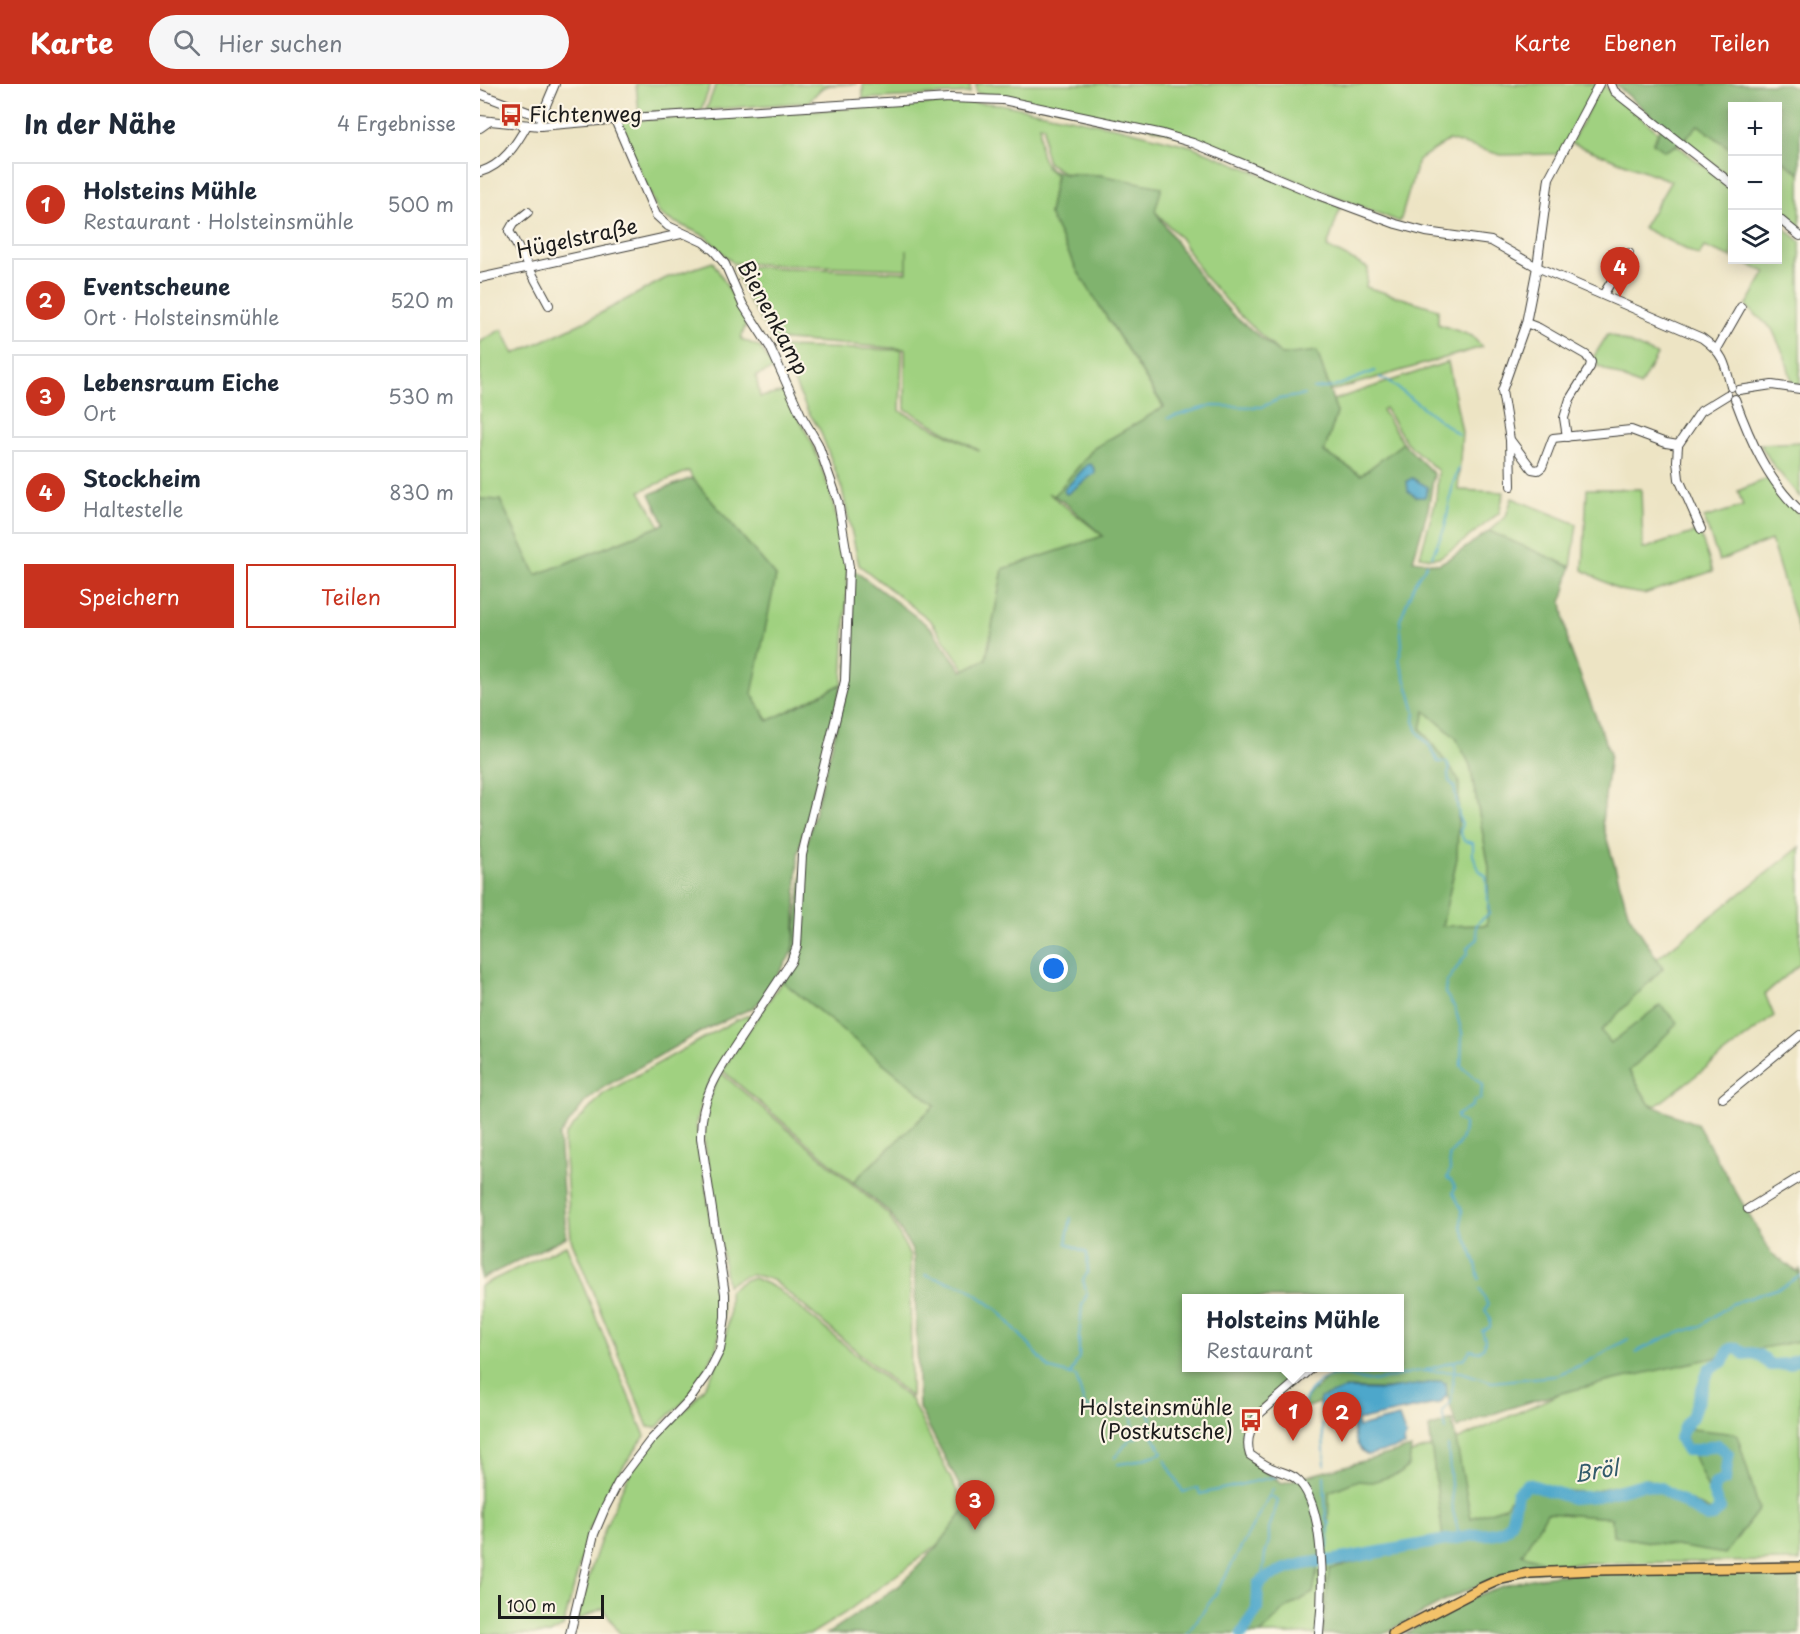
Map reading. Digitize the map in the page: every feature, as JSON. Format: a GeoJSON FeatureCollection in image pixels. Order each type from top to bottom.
{"type":"FeatureCollection","features":[{"type":"Feature","properties":{"kind":"main road"},"geometry":{"type":"LineString","coordinates":[[1393,1634],[1501,1579],[1530,1573],[1628,1569],[1800,1568]]}},
{"type":"Feature","properties":{"kind":"street"},"geometry":{"type":"LineString","coordinates":[[540,126],[541,117],[555,84]]}},
{"type":"Feature","properties":{"kind":"street"},"geometry":{"type":"LineString","coordinates":[[1511,486],[1510,440],[1502,391],[1526,323],[1537,267],[1549,178],[1599,84]]}},
{"type":"Feature","properties":{"kind":"street"},"geometry":{"type":"LineString","coordinates":[[1611,84],[1614,91],[1649,120],[1728,181]]}},
{"type":"Feature","properties":{"kind":"street"},"geometry":{"type":"LineString","coordinates":[[480,94],[541,117]]}},
{"type":"Feature","properties":{"kind":"street"},"geometry":{"type":"LineString","coordinates":[[480,120],[540,126],[949,98],[1003,100],[1114,122],[1193,142],[1318,195],[1380,217],[1426,232],[1491,241],[1537,267],[1702,338],[1717,349],[1739,394],[1701,411],[1678,445],[1679,479],[1701,530]]}},
{"type":"Feature","properties":{"kind":"street","name":"Bienenkamp"},"geometry":{"type":"LineString","coordinates":[[570,1632],[594,1534],[618,1483],[650,1440],[699,1387],[720,1350],[725,1317],[725,1294],[701,1138],[700,1118],[719,1069],[791,962],[797,946],[802,855],[845,681],[849,567],[838,501],[818,444],[801,415],[770,346],[743,305],[725,264],[714,251],[703,242],[681,234],[668,226],[656,215],[615,120]]}},
{"type":"Feature","properties":{"kind":"street"},"geometry":{"type":"LineString","coordinates":[[480,128],[490,121]]}},
{"type":"Feature","properties":{"kind":"street"},"geometry":{"type":"LineString","coordinates":[[480,172],[501,161],[516,145],[527,125]]}},
{"type":"Feature","properties":{"kind":"street"},"geometry":{"type":"LineString","coordinates":[[528,212],[513,224],[509,231],[549,305]]}},
{"type":"Feature","properties":{"kind":"street"},"geometry":{"type":"LineString","coordinates":[[1782,221],[1800,236]]}},
{"type":"Feature","properties":{"kind":"street","name":"Hügelstraße"},"geometry":{"type":"LineString","coordinates":[[480,278],[681,234]]}},
{"type":"Feature","properties":{"kind":"street"},"geometry":{"type":"LineString","coordinates":[[1603,295],[1629,253]]}},
{"type":"Feature","properties":{"kind":"street"},"geometry":{"type":"LineString","coordinates":[[1717,349],[1741,307]]}},
{"type":"Feature","properties":{"kind":"street"},"geometry":{"type":"LineString","coordinates":[[1526,323],[1586,355],[1591,362],[1570,399],[1564,418],[1567,437]]}},
{"type":"Feature","properties":{"kind":"street"},"geometry":{"type":"LineString","coordinates":[[1735,388],[1772,385],[1800,389]]}},
{"type":"Feature","properties":{"kind":"street"},"geometry":{"type":"LineString","coordinates":[[1731,397],[1768,473],[1789,501],[1800,511]]}},
{"type":"Feature","properties":{"kind":"street"},"geometry":{"type":"LineString","coordinates":[[1510,440],[1532,469],[1538,470],[1542,467],[1553,438],[1631,430],[1678,445]]}},
{"type":"Feature","properties":{"kind":"street"},"geometry":{"type":"LineString","coordinates":[[1723,1098],[1799,1038]]}},
{"type":"Feature","properties":{"kind":"street"},"geometry":{"type":"LineString","coordinates":[[1748,1209],[1800,1177]]}},
{"type":"Feature","properties":{"kind":"street"},"geometry":{"type":"LineString","coordinates":[[1307,1372],[1269,1404],[1254,1422],[1248,1449],[1250,1455],[1257,1460],[1296,1479],[1309,1496],[1323,1570],[1319,1634]]}},
{"type":"Feature","properties":{"kind":"green space"},"geometry":{"type":"Polygon","coordinates":[[[636,84],[711,84],[701,110],[639,113],[636,84]]]}},
{"type":"Feature","properties":{"kind":"green space"},"geometry":{"type":"Polygon","coordinates":[[[716,84],[857,84],[830,85],[822,88],[808,102],[706,110],[716,84]]]}},
{"type":"Feature","properties":{"kind":"green space"},"geometry":{"type":"Polygon","coordinates":[[[863,84],[970,84],[970,93],[863,99],[863,84]]]}},
{"type":"Feature","properties":{"kind":"green space"},"geometry":{"type":"Polygon","coordinates":[[[976,84],[1597,84],[1559,154],[1501,155],[1449,140],[1418,160],[1400,222],[1192,139],[1116,118],[976,93],[976,84]]]}},
{"type":"Feature","properties":{"kind":"green space"},"geometry":{"type":"Polygon","coordinates":[[[1602,84],[1658,132],[1653,143],[1678,146],[1728,185],[1728,256],[1704,247],[1699,256],[1643,228],[1671,181],[1571,143],[1602,84]]]}},
{"type":"Feature","properties":{"kind":"green space"},"geometry":{"type":"Polygon","coordinates":[[[1615,84],[1787,84],[1800,89],[1800,174],[1782,160],[1782,102],[1728,102],[1728,147],[1698,125],[1687,137],[1665,151],[1653,143],[1662,125],[1615,84]]]}},
{"type":"Feature","properties":{"kind":"green space"},"geometry":{"type":"Polygon","coordinates":[[[963,102],[1000,104],[1120,128],[1191,146],[1341,206],[1327,247],[1368,268],[1366,287],[1438,309],[1438,324],[1472,336],[1482,347],[1331,391],[1317,352],[1282,355],[1203,275],[1181,239],[1154,210],[1101,175],[1064,173],[1048,163],[1044,149],[1044,126],[1040,125],[1041,153],[1046,164],[1056,174],[1049,214],[1078,272],[1164,408],[1094,448],[1054,496],[1048,493],[1103,536],[1003,569],[986,659],[965,670],[931,621],[859,565],[842,489],[820,430],[807,410],[778,347],[902,350],[900,411],[980,451],[905,409],[905,349],[773,339],[749,301],[733,266],[907,272],[907,269],[733,263],[705,236],[659,213],[617,121],[963,102]]]}},
{"type":"Feature","properties":{"kind":"green space"},"geometry":{"type":"Polygon","coordinates":[[[1697,124],[1728,147],[1728,176],[1684,141],[1697,124]]]}},
{"type":"Feature","properties":{"kind":"green space"},"geometry":{"type":"Polygon","coordinates":[[[1782,160],[1800,174],[1800,232],[1782,218],[1782,160]]]}},
{"type":"Feature","properties":{"kind":"green space"},"geometry":{"type":"Polygon","coordinates":[[[1045,167],[1064,174],[1100,175],[1162,187],[1155,211],[1203,281],[1233,315],[1282,355],[1317,351],[1337,413],[1324,452],[1361,475],[1403,443],[1434,474],[1428,509],[1413,560],[1439,564],[1489,531],[1571,567],[1562,602],[1568,643],[1610,754],[1602,822],[1629,915],[1663,968],[1601,1031],[1611,1043],[1660,1005],[1678,1023],[1629,1071],[1650,1105],[1697,1124],[1771,1253],[1800,1274],[1800,1341],[1578,1389],[1517,1406],[1457,1428],[1444,1384],[1384,1389],[1344,1388],[1341,1393],[1302,1410],[1306,1398],[1334,1372],[1404,1372],[1404,1294],[1182,1294],[1182,1372],[1304,1372],[1245,1424],[1244,1452],[1269,1475],[1282,1483],[1411,1448],[1409,1465],[1401,1473],[1372,1482],[1356,1481],[1329,1492],[1328,1545],[1318,1566],[1313,1593],[1286,1608],[1261,1634],[827,1634],[900,1585],[938,1546],[969,1504],[919,1408],[912,1250],[890,1213],[853,1182],[935,1105],[782,981],[792,964],[804,855],[847,686],[851,568],[931,628],[962,671],[986,659],[1003,569],[1103,536],[1054,496],[1094,448],[1164,407],[1078,272],[1049,214],[1056,175],[1045,167]],[[1425,711],[1421,729],[1459,780],[1457,858],[1442,926],[1487,925],[1489,867],[1470,765],[1456,738],[1425,711]]]}},
{"type":"Feature","properties":{"kind":"green space"},"geometry":{"type":"Polygon","coordinates":[[[1782,226],[1800,241],[1800,386],[1793,385],[1785,357],[1772,329],[1746,306],[1766,272],[1746,264],[1782,264],[1782,226]]]}},
{"type":"Feature","properties":{"kind":"green space"},"geometry":{"type":"Polygon","coordinates":[[[713,262],[747,320],[741,339],[760,347],[774,369],[756,376],[760,397],[785,392],[813,445],[831,494],[848,570],[842,684],[769,721],[751,694],[776,576],[692,478],[689,471],[640,491],[660,526],[536,575],[500,500],[480,499],[480,342],[502,329],[514,354],[586,321],[666,278],[713,262]]]}},
{"type":"Feature","properties":{"kind":"green space"},"geometry":{"type":"Polygon","coordinates":[[[1608,334],[1657,355],[1640,386],[1598,366],[1594,356],[1608,334]]]}},
{"type":"Feature","properties":{"kind":"green space"},"geometry":{"type":"Polygon","coordinates":[[[1448,362],[1462,432],[1458,490],[1504,492],[1499,513],[1440,557],[1430,558],[1420,556],[1436,500],[1438,471],[1406,442],[1385,408],[1382,410],[1403,443],[1361,475],[1324,452],[1337,413],[1333,400],[1448,362]]]}},
{"type":"Feature","properties":{"kind":"green space"},"geometry":{"type":"Polygon","coordinates":[[[1800,442],[1800,497],[1773,465],[1760,444],[1800,442]]]}},
{"type":"Feature","properties":{"kind":"green space"},"geometry":{"type":"Polygon","coordinates":[[[692,478],[776,576],[752,694],[768,721],[842,684],[798,854],[794,946],[763,998],[754,1007],[706,1029],[604,1087],[585,1102],[559,1136],[566,1237],[481,1279],[480,499],[500,500],[536,575],[660,526],[664,523],[650,494],[692,478]]]}},
{"type":"Feature","properties":{"kind":"green space"},"geometry":{"type":"Polygon","coordinates":[[[1768,478],[1800,515],[1800,636],[1771,540],[1719,561],[1704,518],[1743,506],[1738,491],[1768,478]]]}},
{"type":"Feature","properties":{"kind":"green space"},"geometry":{"type":"Polygon","coordinates":[[[1587,489],[1641,489],[1643,549],[1699,531],[1713,571],[1644,594],[1619,590],[1583,570],[1587,489]]]}},
{"type":"Feature","properties":{"kind":"green space"},"geometry":{"type":"Polygon","coordinates":[[[1512,498],[1577,524],[1571,567],[1489,531],[1506,516],[1512,498]]]}},
{"type":"Feature","properties":{"kind":"green space"},"geometry":{"type":"Polygon","coordinates":[[[1424,710],[1456,738],[1470,765],[1489,867],[1488,925],[1442,926],[1457,858],[1459,780],[1421,729],[1424,710]]]}},
{"type":"Feature","properties":{"kind":"green space"},"geometry":{"type":"Polygon","coordinates":[[[1800,847],[1800,964],[1765,994],[1774,1016],[1657,1105],[1650,1105],[1629,1071],[1677,1023],[1611,1043],[1600,1031],[1663,968],[1656,959],[1800,847]]]}},
{"type":"Feature","properties":{"kind":"green space"},"geometry":{"type":"Polygon","coordinates":[[[782,981],[935,1105],[853,1182],[722,1070],[782,981]]]}},
{"type":"Feature","properties":{"kind":"green space"},"geometry":{"type":"Polygon","coordinates":[[[755,1013],[711,1079],[696,1124],[718,1267],[723,1316],[716,1350],[688,1398],[656,1428],[648,1427],[571,1239],[565,1135],[603,1094],[736,1020],[755,1013]]]}},
{"type":"Feature","properties":{"kind":"green space"},"geometry":{"type":"Polygon","coordinates":[[[720,1072],[889,1215],[910,1256],[911,1397],[774,1281],[750,1275],[727,1285],[704,1139],[705,1110],[720,1072]]]}},
{"type":"Feature","properties":{"kind":"green space"},"geometry":{"type":"Polygon","coordinates":[[[566,1245],[645,1436],[613,1481],[589,1530],[563,1627],[550,1634],[480,1634],[480,1286],[566,1245]]]}},
{"type":"Feature","properties":{"kind":"green space"},"geometry":{"type":"Polygon","coordinates":[[[1800,1269],[1800,1561],[1586,1563],[1531,1567],[1462,1590],[1382,1634],[843,1634],[1245,1456],[1285,1485],[1459,1439],[1555,1396],[1584,1379],[1792,1277],[1800,1269]]]}},
{"type":"Feature","properties":{"kind":"green space"},"geometry":{"type":"Polygon","coordinates":[[[754,1278],[776,1288],[911,1400],[966,1509],[941,1542],[845,1613],[811,1634],[620,1634],[603,1608],[576,1621],[600,1542],[624,1485],[640,1457],[705,1386],[723,1348],[728,1320],[729,1291],[744,1280],[754,1278]]]}},
{"type":"Feature","properties":{"kind":"green space"},"geometry":{"type":"Polygon","coordinates":[[[1452,1420],[1471,1518],[1505,1507],[1516,1489],[1587,1492],[1647,1479],[1719,1515],[1682,1428],[1737,1434],[1759,1509],[1725,1554],[1613,1536],[1612,1518],[1547,1513],[1522,1554],[1560,1567],[1499,1577],[1456,1595],[1383,1634],[1323,1634],[1329,1569],[1443,1539],[1429,1428],[1452,1420]]]}},
{"type":"Feature","properties":{"kind":"green space"},"geometry":{"type":"Polygon","coordinates":[[[1800,1572],[1800,1634],[1405,1634],[1475,1597],[1500,1587],[1544,1577],[1591,1573],[1800,1572]]]}},
{"type":"Feature","properties":{"kind":"water"},"geometry":{"type":"Polygon","coordinates":[[[1091,464],[1095,473],[1067,494],[1065,493],[1064,490],[1087,465],[1091,464]]]}},
{"type":"Feature","properties":{"kind":"water"},"geometry":{"type":"Polygon","coordinates":[[[1412,478],[1428,487],[1425,497],[1417,497],[1408,491],[1407,481],[1412,478]]]}},
{"type":"Feature","properties":{"kind":"water"},"geometry":{"type":"Polygon","coordinates":[[[1441,1381],[1445,1383],[1447,1395],[1440,1403],[1356,1421],[1358,1427],[1399,1417],[1406,1436],[1405,1446],[1368,1455],[1357,1444],[1351,1417],[1333,1418],[1324,1414],[1319,1405],[1320,1398],[1345,1389],[1384,1390],[1441,1381]]]}},
{"type":"Feature","properties":{"kind":"waterway"},"geometry":{"type":"LineString","coordinates":[[1313,389],[1334,387],[1375,371]]}},
{"type":"Feature","properties":{"kind":"waterway"},"geometry":{"type":"LineString","coordinates":[[1380,377],[1459,435]]}},
{"type":"Feature","properties":{"kind":"waterway"},"geometry":{"type":"LineString","coordinates":[[1168,418],[1210,406],[1262,407],[1279,399],[1304,395]]}},
{"type":"Feature","properties":{"kind":"waterway"},"geometry":{"type":"LineString","coordinates":[[1432,556],[1445,527],[1453,483],[1459,468]]}},
{"type":"Feature","properties":{"kind":"waterway"},"geometry":{"type":"LineString","coordinates":[[1427,564],[1415,582],[1400,620],[1402,645],[1399,659],[1415,712],[1414,721],[1418,732],[1431,748],[1438,762],[1446,762],[1450,769],[1449,781],[1454,786],[1462,823],[1460,831],[1464,841],[1473,843],[1473,855],[1479,870],[1486,876],[1489,914],[1477,924],[1478,939],[1467,948],[1468,952],[1446,983],[1445,993],[1455,1008],[1462,1033],[1461,1066],[1482,1084],[1481,1099],[1474,1101],[1472,1106],[1457,1115],[1457,1119],[1464,1123],[1463,1133],[1458,1145],[1449,1156],[1450,1170],[1447,1178],[1455,1187],[1453,1193],[1462,1210],[1461,1226],[1476,1263],[1479,1279]]}},
{"type":"Feature","properties":{"kind":"waterway"},"geometry":{"type":"LineString","coordinates":[[1070,1375],[1079,1357],[1082,1305],[1087,1294],[1083,1280],[1088,1272],[1087,1253],[1066,1243],[1071,1218]]}},
{"type":"Feature","properties":{"kind":"waterway"},"geometry":{"type":"LineString","coordinates":[[925,1275],[966,1287],[999,1311],[1050,1369],[1076,1376],[1085,1407],[1104,1409],[1122,1404],[1139,1412],[1148,1411],[1152,1419],[1148,1426],[1162,1453],[1118,1464]]}},
{"type":"Feature","properties":{"kind":"waterway"},"geometry":{"type":"LineString","coordinates":[[1636,1352],[1666,1337],[1701,1326],[1731,1304],[1782,1287],[1800,1276]]}},
{"type":"Feature","properties":{"kind":"waterway"},"geometry":{"type":"LineString","coordinates":[[1446,1430],[1442,1412],[1451,1402],[1455,1361],[1465,1358],[1470,1350],[1479,1352],[1484,1347],[1485,1340],[1482,1331],[1490,1327],[1490,1317],[1485,1310],[1488,1305],[1480,1289]]}},
{"type":"Feature","properties":{"kind":"waterway"},"geometry":{"type":"LineString","coordinates":[[1422,1371],[1461,1372],[1492,1382],[1554,1376],[1581,1365],[1628,1339]]}},
{"type":"Feature","properties":{"kind":"waterway","name":"Bröl"},"geometry":{"type":"LineString","coordinates":[[1242,1634],[1257,1609],[1258,1584],[1276,1573],[1315,1562],[1496,1533],[1507,1527],[1511,1521],[1517,1493],[1528,1484],[1572,1498],[1598,1496],[1643,1484],[1661,1488],[1706,1517],[1713,1516],[1720,1509],[1713,1492],[1715,1484],[1725,1480],[1728,1454],[1717,1445],[1698,1450],[1686,1450],[1680,1438],[1685,1425],[1692,1417],[1709,1369],[1722,1362],[1730,1349],[1737,1348],[1744,1354],[1759,1355],[1770,1365],[1788,1364],[1800,1358]]}},
{"type":"Feature","properties":{"kind":"waterway"},"geometry":{"type":"LineString","coordinates":[[1426,1370],[1455,1361]]}},
{"type":"Feature","properties":{"kind":"waterway"},"geometry":{"type":"LineString","coordinates":[[1301,1413],[1311,1390],[1329,1377],[1346,1376],[1375,1381],[1420,1371]]}},
{"type":"Feature","properties":{"kind":"waterway"},"geometry":{"type":"LineString","coordinates":[[1115,1458],[1130,1439],[1137,1437],[1133,1428],[1131,1408]]}},
{"type":"Feature","properties":{"kind":"waterway"},"geometry":{"type":"LineString","coordinates":[[1322,1423],[1325,1465]]}},
{"type":"Feature","properties":{"kind":"waterway"},"geometry":{"type":"LineString","coordinates":[[1448,1446],[1453,1511],[1460,1538]]}},
{"type":"Feature","properties":{"kind":"waterway"},"geometry":{"type":"LineString","coordinates":[[1165,1460],[1183,1492],[1198,1488],[1200,1494],[1278,1476]]}},
{"type":"Feature","properties":{"kind":"waterway"},"geometry":{"type":"LineString","coordinates":[[1324,1476],[1326,1519],[1329,1523],[1328,1548],[1324,1552],[1326,1561]]}},
{"type":"Feature","properties":{"kind":"waterway"},"geometry":{"type":"LineString","coordinates":[[1187,1634],[1215,1595],[1273,1489]]}},
{"type":"Feature","properties":{"kind":"waterway"},"geometry":{"type":"LineString","coordinates":[[1262,1581],[1269,1529],[1278,1501],[1270,1496]]}},
{"type":"Feature","properties":{"kind":"place","name":"Fichtenweg"},"geometry":{"type":"Point","coordinates":[511,115]}},
{"type":"Feature","properties":{"kind":"place","name":"Stockheim"},"geometry":{"type":"Point","coordinates":[1620,297]}},
{"type":"Feature","properties":{"kind":"place","name":"Holsteinsmühle (Postkutsche)"},"geometry":{"type":"Point","coordinates":[1251,1420]}},
{"type":"Feature","properties":{"kind":"place","name":"Holsteins Mühle"},"geometry":{"type":"Point","coordinates":[1293,1441]}},
{"type":"Feature","properties":{"kind":"place","name":"Eventscheune"},"geometry":{"type":"Point","coordinates":[1342,1442]}},
{"type":"Feature","properties":{"kind":"place","name":"Lebensraum Eiche"},"geometry":{"type":"Point","coordinates":[975,1530]}}]}
